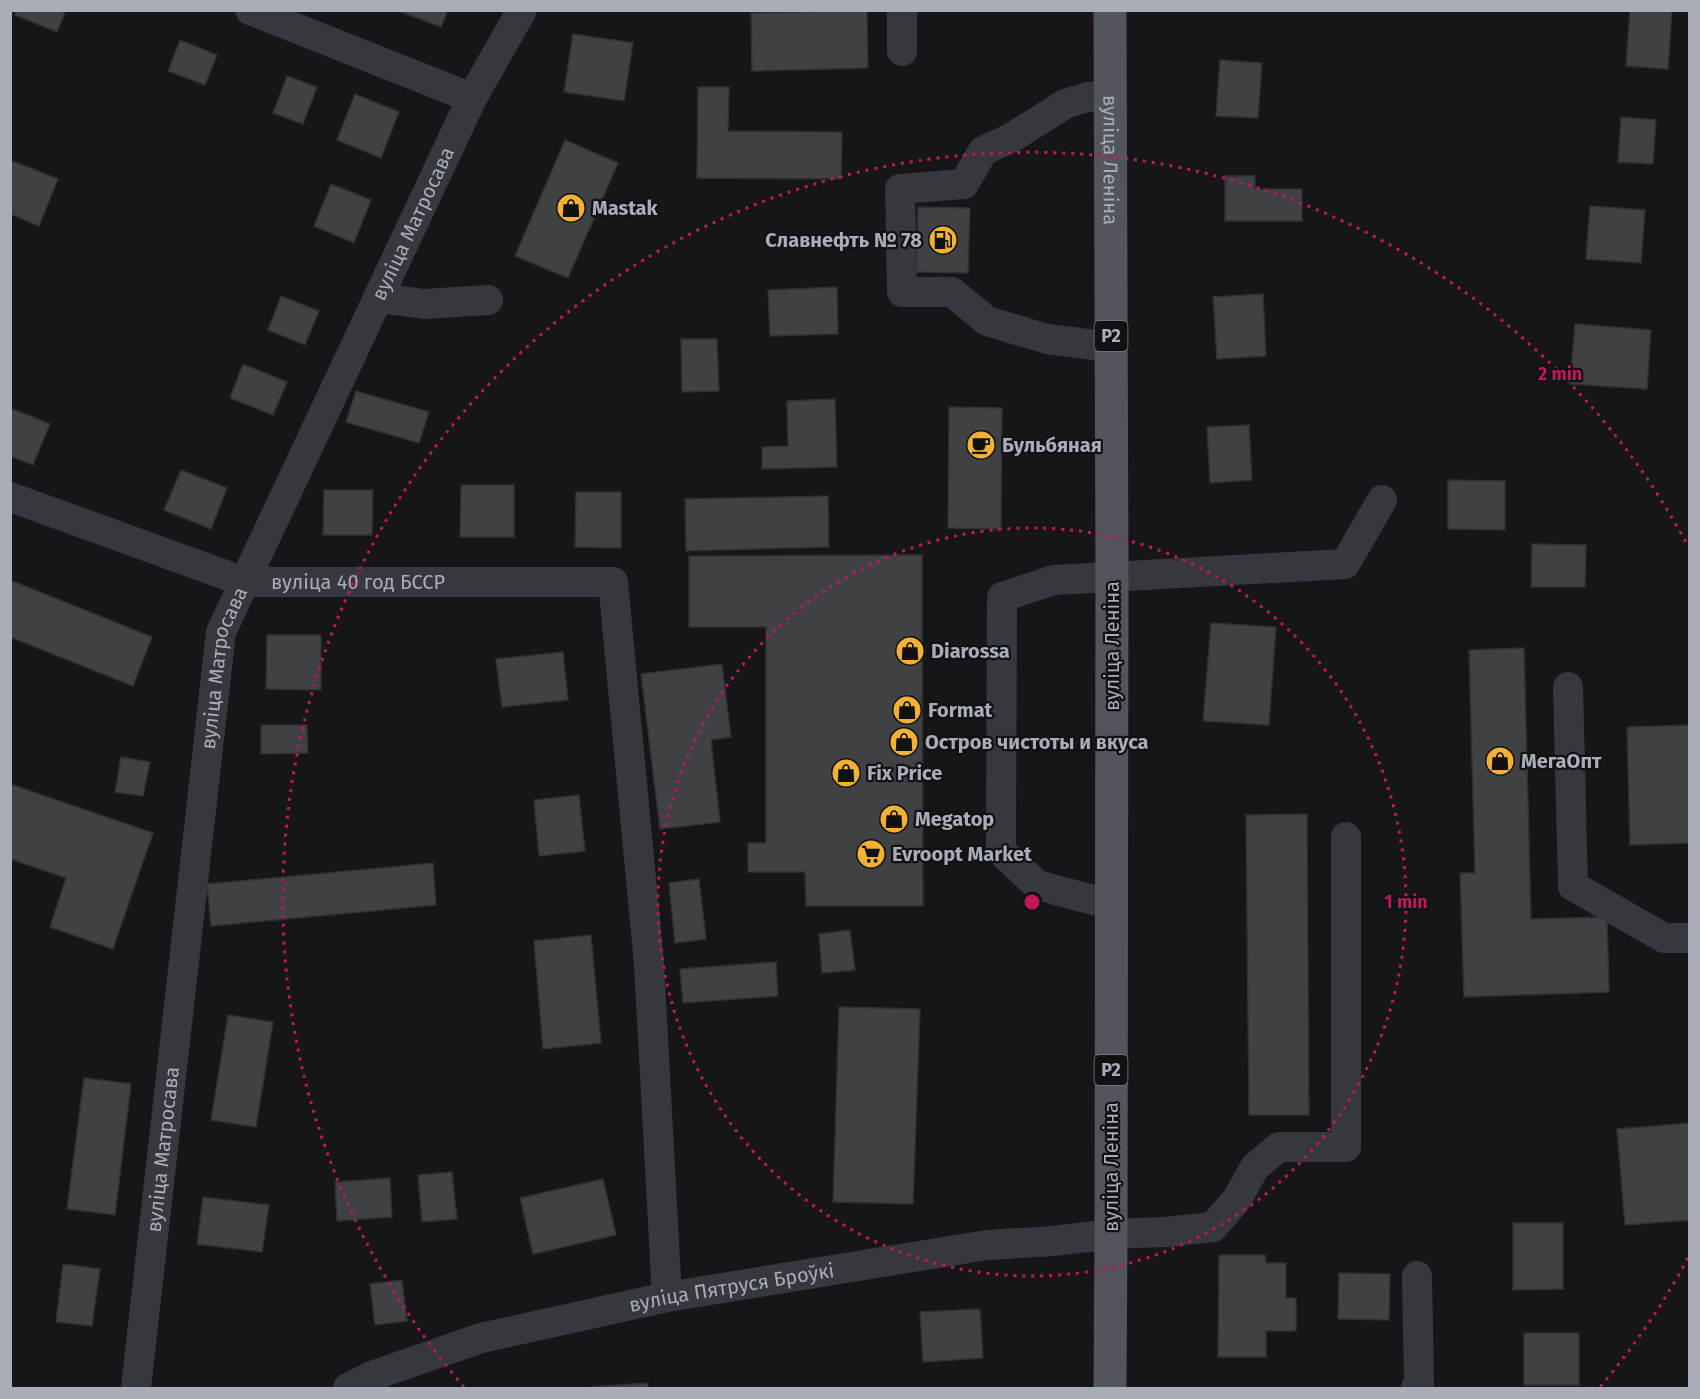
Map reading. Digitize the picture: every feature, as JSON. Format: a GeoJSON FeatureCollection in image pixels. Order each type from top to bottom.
{"type":"FeatureCollection","features":[{"type":"Feature","properties":{"kind":"main road","name":"вуліца Леніна"},"geometry":{"type":"LineString","coordinates":[[1110,10],[1112,576],[1110,1389]]}},
{"type":"Feature","properties":{"kind":"street"},"geometry":{"type":"LineString","coordinates":[[250,10],[472,98]]}},
{"type":"Feature","properties":{"kind":"street","name":"вуліца Матросава"},"geometry":{"type":"LineString","coordinates":[[136,1389],[221,632],[472,98],[522,10]]}},
{"type":"Feature","properties":{"kind":"street"},"geometry":{"type":"LineString","coordinates":[[902,10],[902,51]]}},
{"type":"Feature","properties":{"kind":"street"},"geometry":{"type":"LineString","coordinates":[[1109,96],[1088,97],[1065,104],[1011,138],[982,151],[964,184],[900,189],[902,292],[952,292],[987,321],[1047,339],[1111,347]]}},
{"type":"Feature","properties":{"kind":"street"},"geometry":{"type":"LineString","coordinates":[[378,298],[424,304],[488,300]]}},
{"type":"Feature","properties":{"kind":"street","name":"вуліца 40 год БССР"},"geometry":{"type":"LineString","coordinates":[[10,496],[245,582],[613,582],[649,964],[667,1297]]}},
{"type":"Feature","properties":{"kind":"street"},"geometry":{"type":"LineString","coordinates":[[1112,905],[1037,885],[1001,851],[1002,597],[1054,580],[1345,564],[1382,500]]}},
{"type":"Feature","properties":{"kind":"street"},"geometry":{"type":"LineString","coordinates":[[1568,687],[1573,886],[1664,938],[1689,938]]}},
{"type":"Feature","properties":{"kind":"street","name":"вуліца Пятруся Броўкі"},"geometry":{"type":"LineString","coordinates":[[364,1384],[481,1338],[667,1297],[987,1245],[1054,1241],[1112,1234],[1166,1233],[1213,1227],[1237,1199],[1255,1167],[1279,1147],[1346,1147],[1346,837]]}},
{"type":"Feature","properties":{"kind":"street"},"geometry":{"type":"LineString","coordinates":[[1416,1389],[1419,1384],[1418,1276]]}},
{"type":"Feature","properties":{"kind":"building"},"geometry":{"type":"Polygon","coordinates":[[[17,10],[66,10],[57,32],[15,15],[17,10]]]}},
{"type":"Feature","properties":{"kind":"building"},"geometry":{"type":"Polygon","coordinates":[[[396,10],[448,10],[441,27],[396,10]]]}},
{"type":"Feature","properties":{"kind":"building"},"geometry":{"type":"Polygon","coordinates":[[[867,10],[868,68],[752,71],[751,13],[867,10]]]}},
{"type":"Feature","properties":{"kind":"building"},"geometry":{"type":"Polygon","coordinates":[[[1630,10],[1672,10],[1668,69],[1626,66],[1630,10]]]}},
{"type":"Feature","properties":{"kind":"building"},"geometry":{"type":"Polygon","coordinates":[[[573,34],[633,43],[624,101],[564,92],[573,34]]]}},
{"type":"Feature","properties":{"kind":"building"},"geometry":{"type":"Polygon","coordinates":[[[180,40],[217,55],[205,85],[168,71],[180,40]]]}},
{"type":"Feature","properties":{"kind":"building"},"geometry":{"type":"Polygon","coordinates":[[[1220,60],[1262,63],[1258,118],[1216,116],[1220,60]]]}},
{"type":"Feature","properties":{"kind":"building"},"geometry":{"type":"Polygon","coordinates":[[[287,76],[317,87],[303,124],[273,113],[287,76]]]}},
{"type":"Feature","properties":{"kind":"building"},"geometry":{"type":"Polygon","coordinates":[[[698,87],[729,87],[728,131],[842,132],[841,179],[697,178],[698,87]]]}},
{"type":"Feature","properties":{"kind":"building"},"geometry":{"type":"Polygon","coordinates":[[[355,94],[399,112],[381,158],[337,140],[355,94]]]}},
{"type":"Feature","properties":{"kind":"building"},"geometry":{"type":"Polygon","coordinates":[[[1621,117],[1656,120],[1653,164],[1618,162],[1621,117]]]}},
{"type":"Feature","properties":{"kind":"building"},"geometry":{"type":"Polygon","coordinates":[[[565,140],[618,163],[568,278],[515,256],[565,140]]]}},
{"type":"Feature","properties":{"kind":"building"},"geometry":{"type":"Polygon","coordinates":[[[10,160],[58,179],[39,226],[10,214],[10,160]]]}},
{"type":"Feature","properties":{"kind":"building"},"geometry":{"type":"Polygon","coordinates":[[[1225,176],[1255,176],[1255,189],[1302,189],[1302,221],[1225,221],[1225,176]]]}},
{"type":"Feature","properties":{"kind":"building"},"geometry":{"type":"Polygon","coordinates":[[[331,184],[371,200],[354,243],[314,226],[331,184]]]}},
{"type":"Feature","properties":{"kind":"building"},"geometry":{"type":"Polygon","coordinates":[[[1590,206],[1645,210],[1641,263],[1586,259],[1590,206]]]}},
{"type":"Feature","properties":{"kind":"building","name":"Славнефть № 78"},"geometry":{"type":"Polygon","coordinates":[[[918,207],[970,208],[968,273],[916,272],[918,207]]]}},
{"type":"Feature","properties":{"kind":"building"},"geometry":{"type":"Polygon","coordinates":[[[837,287],[838,334],[770,336],[768,290],[837,287]]]}},
{"type":"Feature","properties":{"kind":"building"},"geometry":{"type":"Polygon","coordinates":[[[1263,294],[1266,356],[1217,359],[1213,297],[1263,294]]]}},
{"type":"Feature","properties":{"kind":"building"},"geometry":{"type":"Polygon","coordinates":[[[281,296],[319,311],[305,345],[268,330],[281,296]]]}},
{"type":"Feature","properties":{"kind":"building"},"geometry":{"type":"Polygon","coordinates":[[[1575,324],[1651,330],[1647,389],[1570,384],[1575,324]]]}},
{"type":"Feature","properties":{"kind":"building"},"geometry":{"type":"Polygon","coordinates":[[[681,339],[717,339],[719,391],[682,392],[681,339]]]}},
{"type":"Feature","properties":{"kind":"building"},"geometry":{"type":"Polygon","coordinates":[[[243,364],[287,382],[273,415],[230,398],[243,364]]]}},
{"type":"Feature","properties":{"kind":"building"},"geometry":{"type":"Polygon","coordinates":[[[356,391],[429,412],[419,443],[346,422],[356,391]]]}},
{"type":"Feature","properties":{"kind":"building"},"geometry":{"type":"Polygon","coordinates":[[[835,399],[837,467],[762,469],[762,447],[788,446],[787,401],[835,399]]]}},
{"type":"Feature","properties":{"kind":"building"},"geometry":{"type":"Polygon","coordinates":[[[949,407],[1002,408],[1001,529],[948,528],[949,407]]]}},
{"type":"Feature","properties":{"kind":"building"},"geometry":{"type":"Polygon","coordinates":[[[10,408],[50,424],[33,465],[10,456],[10,408]]]}},
{"type":"Feature","properties":{"kind":"building"},"geometry":{"type":"Polygon","coordinates":[[[1249,425],[1252,480],[1210,483],[1207,427],[1249,425]]]}},
{"type":"Feature","properties":{"kind":"building"},"geometry":{"type":"Polygon","coordinates":[[[181,470],[227,488],[211,529],[164,510],[181,470]]]}},
{"type":"Feature","properties":{"kind":"building"},"geometry":{"type":"Polygon","coordinates":[[[1448,480],[1505,481],[1505,530],[1448,529],[1448,480]]]}},
{"type":"Feature","properties":{"kind":"building"},"geometry":{"type":"Polygon","coordinates":[[[461,485],[514,485],[514,537],[460,537],[461,485]]]}},
{"type":"Feature","properties":{"kind":"building"},"geometry":{"type":"Polygon","coordinates":[[[324,490],[373,490],[372,535],[323,535],[324,490]]]}},
{"type":"Feature","properties":{"kind":"building"},"geometry":{"type":"Polygon","coordinates":[[[576,492],[621,492],[621,548],[575,547],[576,492]]]}},
{"type":"Feature","properties":{"kind":"building"},"geometry":{"type":"Polygon","coordinates":[[[828,496],[829,547],[686,551],[685,499],[828,496]]]}},
{"type":"Feature","properties":{"kind":"building"},"geometry":{"type":"Polygon","coordinates":[[[1532,544],[1586,545],[1585,587],[1531,587],[1532,544]]]}},
{"type":"Feature","properties":{"kind":"building"},"geometry":{"type":"Polygon","coordinates":[[[922,555],[923,906],[806,906],[805,872],[748,872],[748,843],[766,843],[766,627],[689,627],[689,556],[922,555]]]}},
{"type":"Feature","properties":{"kind":"building"},"geometry":{"type":"Polygon","coordinates":[[[10,580],[152,637],[133,686],[10,637],[10,580]]]}},
{"type":"Feature","properties":{"kind":"building"},"geometry":{"type":"Polygon","coordinates":[[[1211,623],[1276,627],[1269,725],[1203,721],[1211,623]]]}},
{"type":"Feature","properties":{"kind":"building"},"geometry":{"type":"Polygon","coordinates":[[[267,635],[321,635],[321,690],[266,689],[267,635]]]}},
{"type":"Feature","properties":{"kind":"building","name":"МегаОпт"},"geometry":{"type":"Polygon","coordinates":[[[1524,648],[1531,919],[1607,917],[1609,992],[1464,997],[1460,873],[1475,873],[1469,650],[1524,648]]]}},
{"type":"Feature","properties":{"kind":"building"},"geometry":{"type":"Polygon","coordinates":[[[563,652],[568,700],[502,707],[496,659],[563,652]]]}},
{"type":"Feature","properties":{"kind":"building"},"geometry":{"type":"Polygon","coordinates":[[[722,664],[731,737],[711,740],[720,822],[660,829],[641,674],[722,664]]]}},
{"type":"Feature","properties":{"kind":"building"},"geometry":{"type":"Polygon","coordinates":[[[261,725],[307,725],[308,753],[261,754],[261,725]]]}},
{"type":"Feature","properties":{"kind":"building"},"geometry":{"type":"Polygon","coordinates":[[[1690,725],[1690,843],[1630,845],[1627,727],[1690,725]]]}},
{"type":"Feature","properties":{"kind":"building"},"geometry":{"type":"Polygon","coordinates":[[[121,757],[150,762],[143,796],[115,792],[121,757]]]}},
{"type":"Feature","properties":{"kind":"building"},"geometry":{"type":"Polygon","coordinates":[[[10,784],[153,833],[113,949],[50,927],[66,878],[10,859],[10,784]]]}},
{"type":"Feature","properties":{"kind":"building"},"geometry":{"type":"Polygon","coordinates":[[[579,795],[585,851],[539,856],[534,800],[579,795]]]}},
{"type":"Feature","properties":{"kind":"building"},"geometry":{"type":"Polygon","coordinates":[[[1307,814],[1309,1115],[1249,1115],[1246,815],[1307,814]]]}},
{"type":"Feature","properties":{"kind":"building"},"geometry":{"type":"Polygon","coordinates":[[[433,863],[436,905],[211,926],[207,884],[433,863]]]}},
{"type":"Feature","properties":{"kind":"building"},"geometry":{"type":"Polygon","coordinates":[[[699,879],[706,939],[675,943],[669,883],[699,879]]]}},
{"type":"Feature","properties":{"kind":"building"},"geometry":{"type":"Polygon","coordinates":[[[850,930],[855,970],[822,973],[819,934],[850,930]]]}},
{"type":"Feature","properties":{"kind":"building"},"geometry":{"type":"Polygon","coordinates":[[[591,935],[601,1043],[543,1049],[534,941],[591,935]]]}},
{"type":"Feature","properties":{"kind":"building"},"geometry":{"type":"Polygon","coordinates":[[[776,962],[778,996],[683,1003],[680,969],[776,962]]]}},
{"type":"Feature","properties":{"kind":"building"},"geometry":{"type":"Polygon","coordinates":[[[839,1007],[920,1009],[913,1204],[833,1202],[839,1007]]]}},
{"type":"Feature","properties":{"kind":"building"},"geometry":{"type":"Polygon","coordinates":[[[228,1015],[273,1022],[256,1127],[211,1120],[228,1015]]]}},
{"type":"Feature","properties":{"kind":"building"},"geometry":{"type":"Polygon","coordinates":[[[84,1078],[131,1084],[115,1215],[67,1209],[84,1078]]]}},
{"type":"Feature","properties":{"kind":"building"},"geometry":{"type":"Polygon","coordinates":[[[1690,1123],[1690,1220],[1625,1225],[1617,1129],[1690,1123]]]}},
{"type":"Feature","properties":{"kind":"building"},"geometry":{"type":"Polygon","coordinates":[[[452,1172],[457,1219],[422,1222],[418,1175],[452,1172]]]}},
{"type":"Feature","properties":{"kind":"building"},"geometry":{"type":"Polygon","coordinates":[[[390,1178],[392,1217],[337,1221],[335,1182],[390,1178]]]}},
{"type":"Feature","properties":{"kind":"building"},"geometry":{"type":"Polygon","coordinates":[[[603,1179],[616,1235],[533,1254],[520,1198],[603,1179]]]}},
{"type":"Feature","properties":{"kind":"building"},"geometry":{"type":"Polygon","coordinates":[[[203,1197],[269,1205],[262,1252],[197,1244],[203,1197]]]}},
{"type":"Feature","properties":{"kind":"building"},"geometry":{"type":"Polygon","coordinates":[[[1513,1223],[1563,1223],[1563,1289],[1513,1290],[1513,1223]]]}},
{"type":"Feature","properties":{"kind":"building"},"geometry":{"type":"Polygon","coordinates":[[[1219,1255],[1265,1255],[1266,1263],[1286,1263],[1286,1298],[1296,1298],[1296,1331],[1266,1331],[1266,1357],[1218,1357],[1219,1255]]]}},
{"type":"Feature","properties":{"kind":"building"},"geometry":{"type":"Polygon","coordinates":[[[63,1264],[100,1269],[92,1326],[56,1322],[63,1264]]]}},
{"type":"Feature","properties":{"kind":"building"},"geometry":{"type":"Polygon","coordinates":[[[1339,1273],[1390,1274],[1389,1320],[1338,1319],[1339,1273]]]}},
{"type":"Feature","properties":{"kind":"building"},"geometry":{"type":"Polygon","coordinates":[[[402,1280],[407,1321],[375,1325],[370,1284],[402,1280]]]}},
{"type":"Feature","properties":{"kind":"building"},"geometry":{"type":"Polygon","coordinates":[[[980,1309],[983,1358],[923,1362],[920,1312],[980,1309]]]}},
{"type":"Feature","properties":{"kind":"building"},"geometry":{"type":"Polygon","coordinates":[[[1524,1333],[1579,1333],[1579,1385],[1524,1385],[1524,1333]]]}},
{"type":"Feature","properties":{"kind":"building"},"geometry":{"type":"Polygon","coordinates":[[[648,1383],[648,1388],[589,1388],[589,1387],[648,1383]]]}},
{"type":"Feature","properties":{"kind":"place","name":"Mastak"},"geometry":{"type":"Point","coordinates":[571,208]}},
{"type":"Feature","properties":{"kind":"place","name":"Славнефть № 78"},"geometry":{"type":"Point","coordinates":[943,240]}},
{"type":"Feature","properties":{"kind":"place","name":"Бульбяная"},"geometry":{"type":"Point","coordinates":[981,445]}},
{"type":"Feature","properties":{"kind":"place","name":"Diarossa"},"geometry":{"type":"Point","coordinates":[910,651]}},
{"type":"Feature","properties":{"kind":"place","name":"Format"},"geometry":{"type":"Point","coordinates":[907,710]}},
{"type":"Feature","properties":{"kind":"place","name":"Остров чистоты и вкуса"},"geometry":{"type":"Point","coordinates":[904,742]}},
{"type":"Feature","properties":{"kind":"place","name":"МегаОпт"},"geometry":{"type":"Point","coordinates":[1500,761]}},
{"type":"Feature","properties":{"kind":"place","name":"Fix Price"},"geometry":{"type":"Point","coordinates":[846,773]}},
{"type":"Feature","properties":{"kind":"place","name":"Megatop"},"geometry":{"type":"Point","coordinates":[894,819]}},
{"type":"Feature","properties":{"kind":"place","name":"Evroopt Market"},"geometry":{"type":"Point","coordinates":[871,854]}}]}
